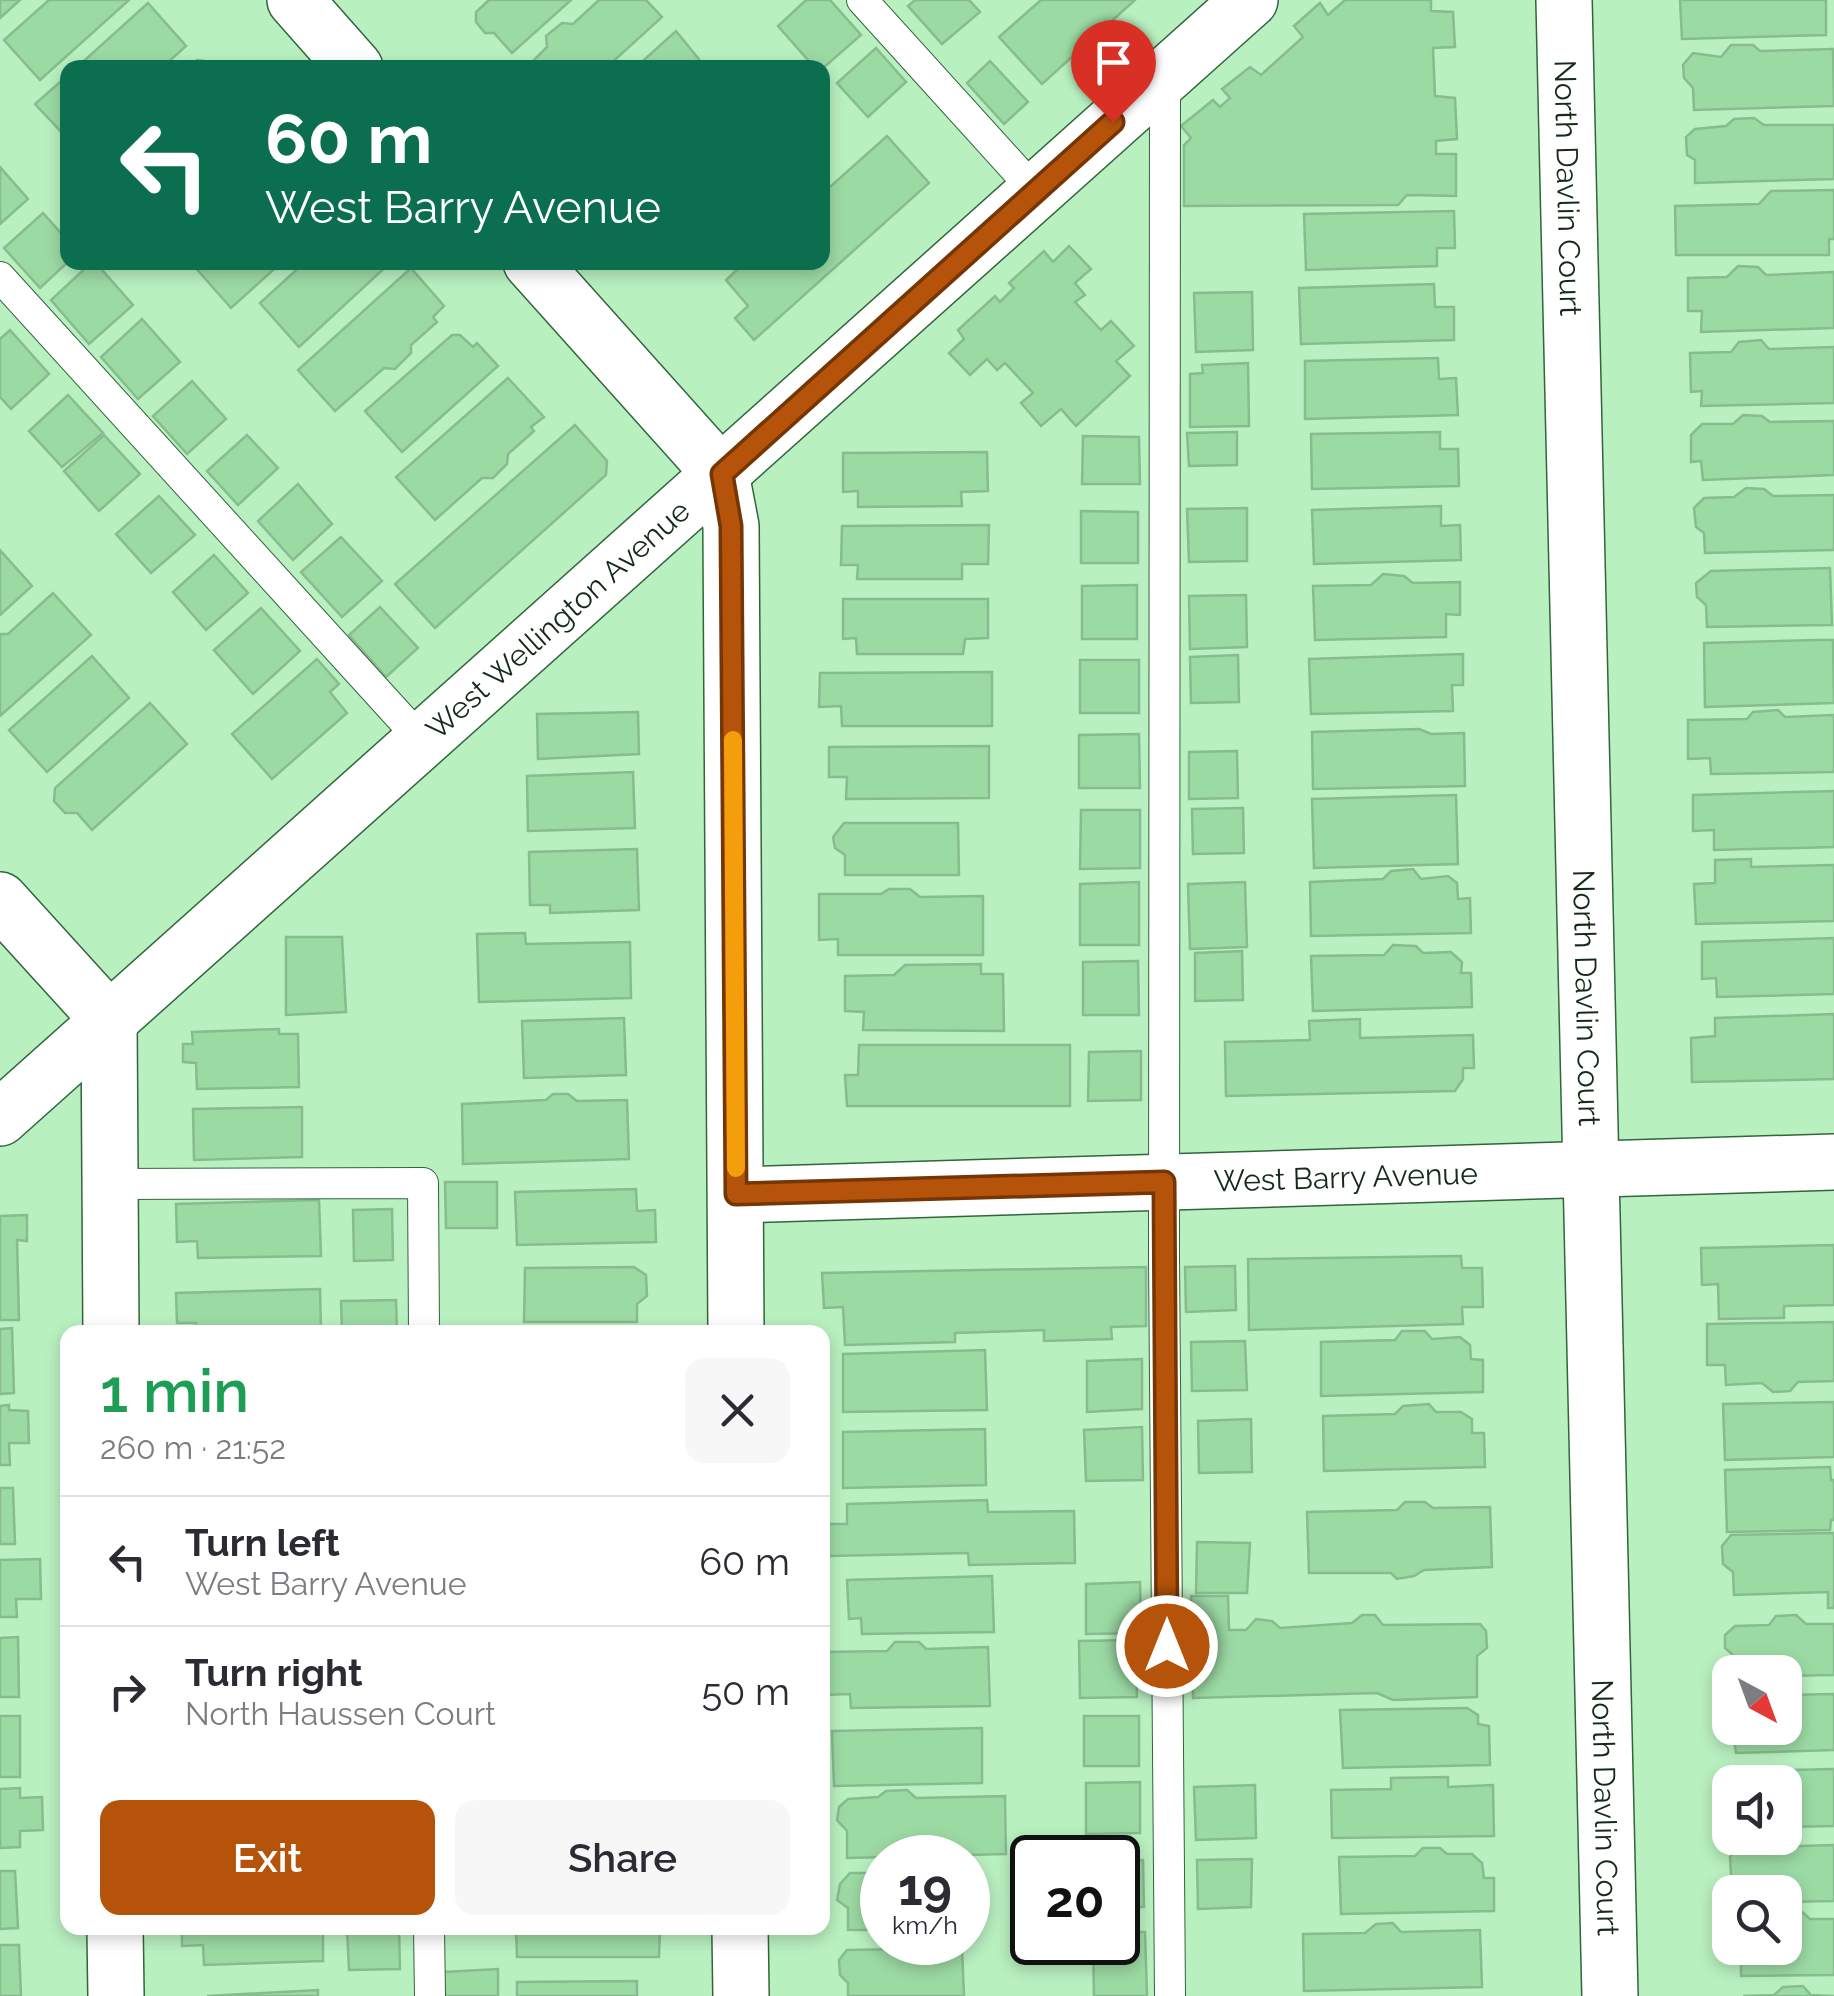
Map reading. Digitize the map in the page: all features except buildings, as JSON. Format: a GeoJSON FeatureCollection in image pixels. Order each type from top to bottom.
{"type":"FeatureCollection","features":[{"type":"Feature","properties":{"kind":"street"},"geometry":{"type":"LineString","coordinates":[[295,0],[349,60]]}},
{"type":"Feature","properties":{"kind":"street","name":"West Wellington Avenue"},"geometry":{"type":"LineString","coordinates":[[0,1118],[1250,0]]}},
{"type":"Feature","properties":{"kind":"street","name":"North Davlin Court"},"geometry":{"type":"LineString","coordinates":[[1564,0],[1610,1996]]}},
{"type":"Feature","properties":{"kind":"street"},"geometry":{"type":"LineString","coordinates":[[538,270],[722,474],[731,526],[736,1325]]}},
{"type":"Feature","properties":{"kind":"street"},"geometry":{"type":"LineString","coordinates":[[0,900],[109,1020],[111,1325]]}},
{"type":"Feature","properties":{"kind":"street","name":"West Barry Avenue"},"geometry":{"type":"LineString","coordinates":[[736,1194],[1834,1162]]}},
{"type":"Feature","properties":{"kind":"street"},"geometry":{"type":"LineString","coordinates":[[116,1935],[116,1996]]}},
{"type":"Feature","properties":{"kind":"street"},"geometry":{"type":"LineString","coordinates":[[740,1935],[741,1996]]}},
{"type":"Feature","properties":{"kind":"lane"},"geometry":{"type":"LineString","coordinates":[[862,0],[1036,192]]}},
{"type":"Feature","properties":{"kind":"lane"},"geometry":{"type":"LineString","coordinates":[[1165,76],[1164,1182],[1170,1996]]}},
{"type":"Feature","properties":{"kind":"lane"},"geometry":{"type":"LineString","coordinates":[[0,277],[422,741]]}},
{"type":"Feature","properties":{"kind":"lane"},"geometry":{"type":"LineString","coordinates":[[110,1184],[423,1183],[424,1325]]}},
{"type":"Feature","properties":{"kind":"lane"},"geometry":{"type":"LineString","coordinates":[[429,1935],[430,1996]]}},
{"type":"Feature","properties":{"kind":"slow traffic"},"geometry":{"type":"LineString","coordinates":[[733,740],[736,1168]]}},
{"type":"Feature","properties":{"kind":"route"},"geometry":{"type":"LineString","coordinates":[[1113,122],[722,474],[731,526],[736,1194],[1164,1182],[1167,1646]]}}]}
